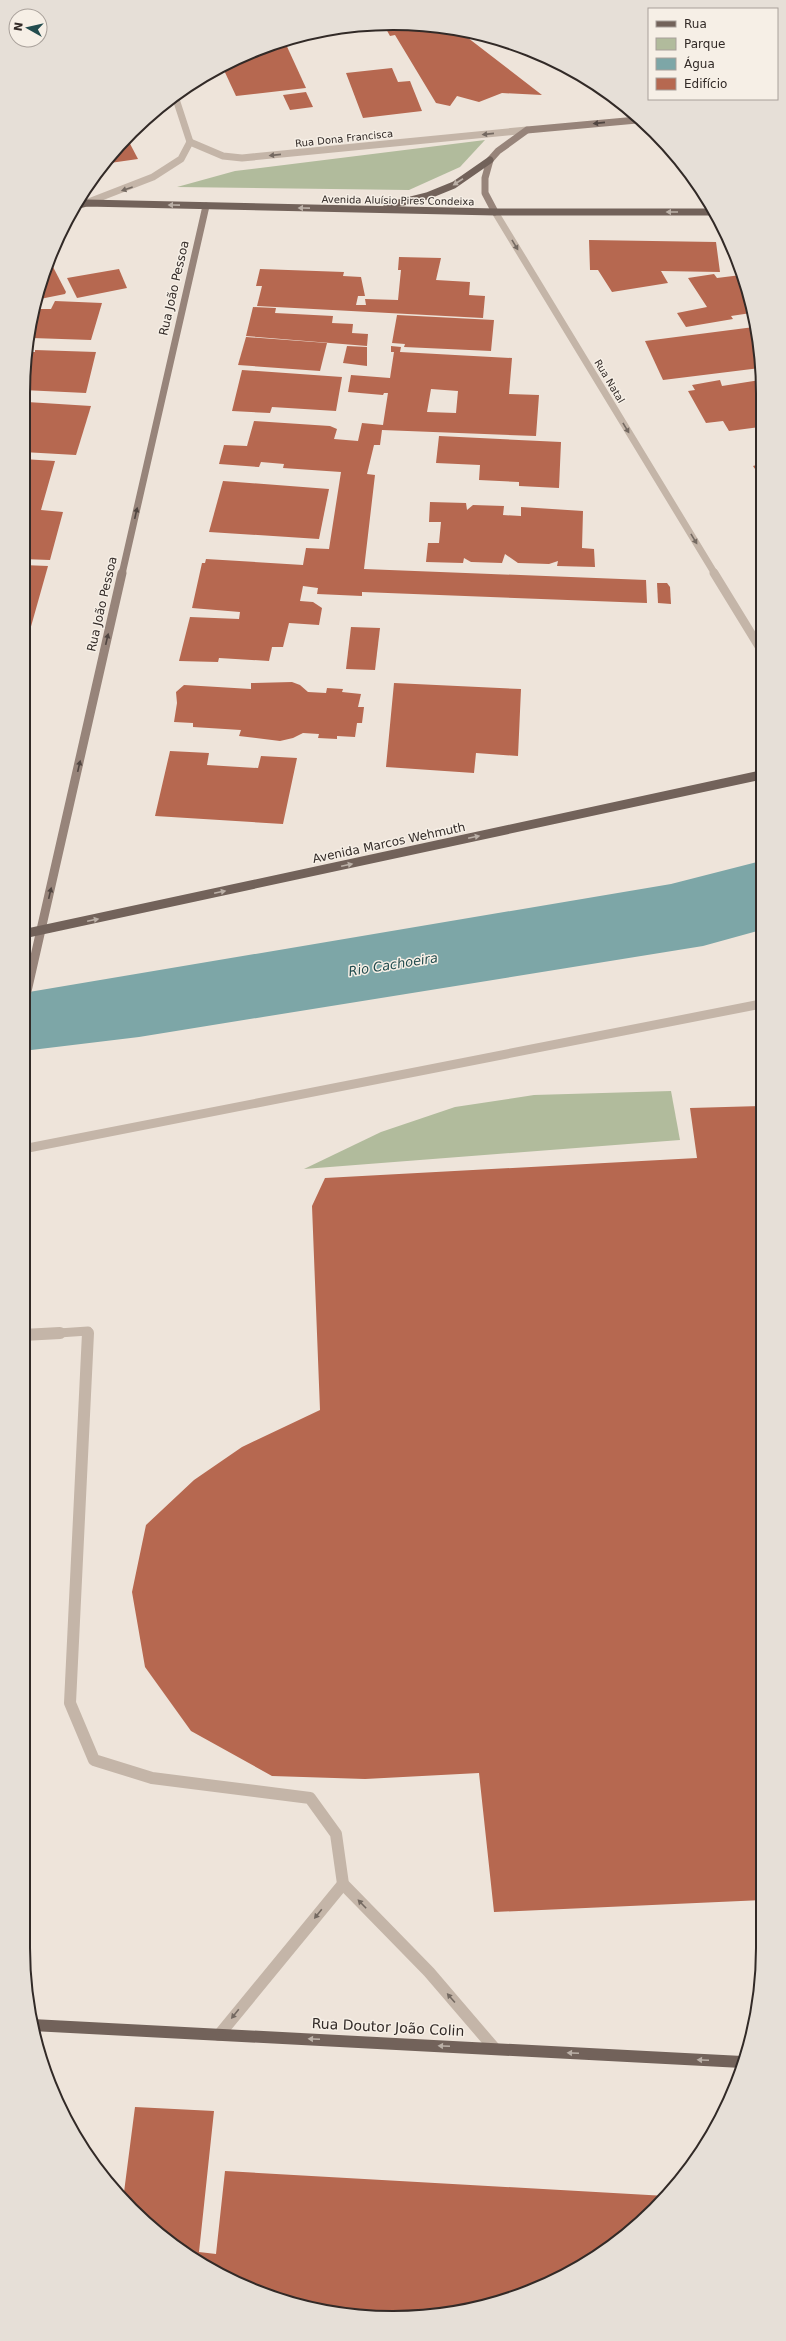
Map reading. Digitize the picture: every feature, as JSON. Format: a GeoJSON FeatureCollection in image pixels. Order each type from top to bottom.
{"type":"FeatureCollection","features":[{"type":"Feature","properties":{"kind":"main road"},"geometry":{"type":"LineString","coordinates":[[371,209],[427,196],[454,185],[490,160]]}},
{"type":"Feature","properties":{"kind":"main road","name":"Avenida Aluísio Pires Condeixa"},"geometry":{"type":"LineString","coordinates":[[86,203],[495,212],[707,212]]}},
{"type":"Feature","properties":{"kind":"main road","name":"Avenida Marcos Wehmuth"},"geometry":{"type":"LineString","coordinates":[[30,933],[756,776]]}},
{"type":"Feature","properties":{"kind":"main road","name":"Rua Doutor João Colin"},"geometry":{"type":"LineString","coordinates":[[38,2025],[738,2062]]}},
{"type":"Feature","properties":{"kind":"street"},"geometry":{"type":"LineString","coordinates":[[86,203],[136,186],[181,159],[190,142],[177,101]]}},
{"type":"Feature","properties":{"kind":"street","name":"Rua Dona Francisca"},"geometry":{"type":"LineString","coordinates":[[190,142],[216,154],[242,158],[633,120]]}},
{"type":"Feature","properties":{"kind":"street"},"geometry":{"type":"LineString","coordinates":[[490,160],[498,151],[527,130]]}},
{"type":"Feature","properties":{"kind":"street","name":"Rua Natal"},"geometry":{"type":"LineString","coordinates":[[490,160],[485,178],[485,193],[495,212],[756,641]]}},
{"type":"Feature","properties":{"kind":"street","name":"Rua João Pessoa"},"geometry":{"type":"LineString","coordinates":[[30,978],[206,206]]}},
{"type":"Feature","properties":{"kind":"street"},"geometry":{"type":"LineString","coordinates":[[30,1147],[756,1005]]}},
{"type":"Feature","properties":{"kind":"street"},"geometry":{"type":"LineString","coordinates":[[30,1335],[88,1331],[70,1703],[94,1760],[152,1778],[310,1798],[336,1834],[343,1884],[429,1972],[495,2049]]}},
{"type":"Feature","properties":{"kind":"street"},"geometry":{"type":"LineString","coordinates":[[219,2035],[343,1884]]}},
{"type":"Feature","properties":{"kind":"green space"},"geometry":{"type":"Polygon","coordinates":[[[485,140],[460,167],[409,190],[177,187],[235,171],[485,140]]]}},
{"type":"Feature","properties":{"kind":"green space"},"geometry":{"type":"Polygon","coordinates":[[[671,1091],[680,1140],[304,1169],[381,1132],[455,1107],[534,1095],[671,1091]]]}},
{"type":"Feature","properties":{"kind":"water","name":"Rio Cachoeira"},"geometry":{"type":"Polygon","coordinates":[[[756,862],[756,931],[703,946],[139,1037],[30,1050],[30,992],[671,884],[756,862]]]}},
{"type":"Feature","properties":{"kind":"building"},"geometry":{"type":"Polygon","coordinates":[[[387,30],[440,33],[468,38],[542,95],[502,93],[479,102],[457,96],[450,106],[436,103],[395,35],[390,36],[387,30]]]}},
{"type":"Feature","properties":{"kind":"building"},"geometry":{"type":"Polygon","coordinates":[[[287,46],[306,88],[236,96],[225,71],[232,67],[287,46]]]}},
{"type":"Feature","properties":{"kind":"building"},"geometry":{"type":"Polygon","coordinates":[[[392,68],[398,82],[410,81],[422,111],[363,118],[346,73],[392,68]]]}},
{"type":"Feature","properties":{"kind":"building"},"geometry":{"type":"Polygon","coordinates":[[[306,92],[313,107],[290,110],[283,95],[306,92]]]}},
{"type":"Feature","properties":{"kind":"building"},"geometry":{"type":"Polygon","coordinates":[[[130,143],[138,159],[113,163],[130,143]]]}},
{"type":"Feature","properties":{"kind":"building"},"geometry":{"type":"Polygon","coordinates":[[[589,240],[716,242],[720,272],[661,271],[668,283],[612,292],[598,270],[590,270],[589,240]]]}},
{"type":"Feature","properties":{"kind":"building"},"geometry":{"type":"Polygon","coordinates":[[[399,257],[441,258],[436,280],[470,282],[469,295],[485,296],[483,318],[257,306],[262,286],[256,286],[260,269],[344,272],[343,276],[361,277],[365,296],[358,296],[356,305],[366,305],[365,299],[398,300],[401,270],[398,270],[399,257]]]}},
{"type":"Feature","properties":{"kind":"building"},"geometry":{"type":"Polygon","coordinates":[[[53,267],[66,292],[65,294],[42,299],[53,267]]]}},
{"type":"Feature","properties":{"kind":"building"},"geometry":{"type":"Polygon","coordinates":[[[119,269],[127,288],[77,298],[67,278],[119,269]]]}},
{"type":"Feature","properties":{"kind":"building"},"geometry":{"type":"Polygon","coordinates":[[[714,274],[717,278],[737,276],[747,314],[731,316],[733,319],[686,327],[677,313],[707,307],[688,278],[714,274]]]}},
{"type":"Feature","properties":{"kind":"building"},"geometry":{"type":"Polygon","coordinates":[[[55,301],[102,303],[91,340],[34,338],[40,309],[51,309],[55,301]]]}},
{"type":"Feature","properties":{"kind":"building"},"geometry":{"type":"Polygon","coordinates":[[[253,307],[276,308],[275,313],[333,316],[332,323],[353,324],[352,333],[368,334],[367,346],[246,336],[253,307]]]}},
{"type":"Feature","properties":{"kind":"building"},"geometry":{"type":"Polygon","coordinates":[[[397,315],[494,320],[491,351],[404,347],[405,344],[392,343],[397,315]]]}},
{"type":"Feature","properties":{"kind":"building"},"geometry":{"type":"Polygon","coordinates":[[[750,328],[755,369],[663,380],[645,341],[750,328]]]}},
{"type":"Feature","properties":{"kind":"building"},"geometry":{"type":"Polygon","coordinates":[[[246,337],[327,343],[320,371],[238,365],[246,337]]]}},
{"type":"Feature","properties":{"kind":"building"},"geometry":{"type":"Polygon","coordinates":[[[347,346],[367,347],[367,366],[343,363],[347,346]]]}},
{"type":"Feature","properties":{"kind":"building"},"geometry":{"type":"Polygon","coordinates":[[[391,346],[401,347],[400,352],[512,358],[509,394],[539,395],[536,436],[382,430],[380,445],[374,445],[367,474],[375,475],[364,569],[646,580],[647,603],[362,592],[362,596],[317,594],[318,588],[303,586],[300,601],[313,602],[322,608],[319,625],[289,623],[283,647],[272,647],[269,661],[219,658],[218,662],[179,661],[190,617],[239,619],[240,612],[192,608],[202,563],[205,563],[206,559],[303,565],[306,548],[329,549],[341,472],[283,468],[284,464],[261,462],[259,467],[219,464],[224,445],[247,446],[254,421],[330,426],[337,429],[334,439],[358,441],[362,423],[383,425],[388,393],[384,393],[383,395],[348,392],[351,375],[390,378],[394,352],[391,352],[391,346]],[[431,389],[427,412],[456,413],[458,391],[431,389]]]}},
{"type":"Feature","properties":{"kind":"building"},"geometry":{"type":"Polygon","coordinates":[[[35,350],[96,352],[86,393],[30,390],[32,352],[35,352],[35,350]]]}},
{"type":"Feature","properties":{"kind":"building"},"geometry":{"type":"Polygon","coordinates":[[[242,370],[342,377],[336,411],[272,407],[270,413],[232,411],[242,370]]]}},
{"type":"Feature","properties":{"kind":"building"},"geometry":{"type":"Polygon","coordinates":[[[720,380],[722,386],[755,381],[756,428],[729,431],[723,421],[706,423],[688,391],[695,390],[692,385],[720,380]]]}},
{"type":"Feature","properties":{"kind":"building"},"geometry":{"type":"Polygon","coordinates":[[[30,402],[91,406],[76,455],[30,452],[30,402]]]}},
{"type":"Feature","properties":{"kind":"building"},"geometry":{"type":"Polygon","coordinates":[[[439,436],[561,442],[559,488],[519,486],[519,482],[479,480],[480,465],[436,463],[439,436]]]}},
{"type":"Feature","properties":{"kind":"building"},"geometry":{"type":"Polygon","coordinates":[[[30,459],[55,461],[41,510],[63,512],[50,560],[30,559],[30,459]]]}},
{"type":"Feature","properties":{"kind":"building"},"geometry":{"type":"Polygon","coordinates":[[[223,481],[329,489],[319,539],[209,532],[223,481]]]}},
{"type":"Feature","properties":{"kind":"building"},"geometry":{"type":"Polygon","coordinates":[[[430,502],[466,503],[467,510],[473,505],[504,506],[503,515],[521,516],[521,507],[583,511],[582,548],[594,549],[595,567],[557,566],[558,561],[549,564],[518,563],[505,554],[502,563],[471,562],[464,558],[463,563],[426,562],[428,543],[439,543],[441,522],[429,522],[430,502]]]}},
{"type":"Feature","properties":{"kind":"building"},"geometry":{"type":"Polygon","coordinates":[[[30,565],[48,566],[30,630],[30,565]]]}},
{"type":"Feature","properties":{"kind":"building"},"geometry":{"type":"Polygon","coordinates":[[[657,583],[667,583],[670,587],[671,604],[658,603],[657,583]]]}},
{"type":"Feature","properties":{"kind":"building"},"geometry":{"type":"Polygon","coordinates":[[[351,627],[380,628],[375,670],[346,669],[351,627]]]}},
{"type":"Feature","properties":{"kind":"building"},"geometry":{"type":"Polygon","coordinates":[[[292,682],[300,685],[308,692],[326,693],[327,688],[343,689],[342,692],[361,694],[358,707],[364,707],[362,723],[357,723],[355,737],[337,736],[337,739],[318,738],[319,734],[303,733],[293,738],[280,741],[239,736],[241,730],[193,727],[193,723],[174,722],[177,703],[176,692],[184,685],[251,689],[251,683],[292,682]]]}},
{"type":"Feature","properties":{"kind":"building"},"geometry":{"type":"Polygon","coordinates":[[[394,683],[521,689],[518,756],[476,753],[474,773],[386,767],[394,683]]]}},
{"type":"Feature","properties":{"kind":"building"},"geometry":{"type":"Polygon","coordinates":[[[170,751],[209,753],[207,765],[258,768],[261,756],[297,758],[283,824],[155,816],[170,751]]]}},
{"type":"Feature","properties":{"kind":"building"},"geometry":{"type":"Polygon","coordinates":[[[756,1106],[756,1900],[494,1912],[479,1773],[365,1779],[272,1776],[191,1731],[145,1667],[132,1592],[146,1525],[194,1480],[242,1447],[320,1410],[312,1206],[325,1178],[697,1158],[690,1108],[756,1106]]]}},
{"type":"Feature","properties":{"kind":"building"},"geometry":{"type":"Polygon","coordinates":[[[135,2107],[214,2111],[199,2252],[216,2254],[225,2171],[658,2196],[650,2205],[614,2236],[595,2250],[554,2274],[510,2292],[487,2299],[440,2308],[393,2311],[346,2308],[299,2299],[276,2292],[232,2274],[191,2250],[172,2236],[136,2205],[124,2192],[135,2107]]]}}]}
